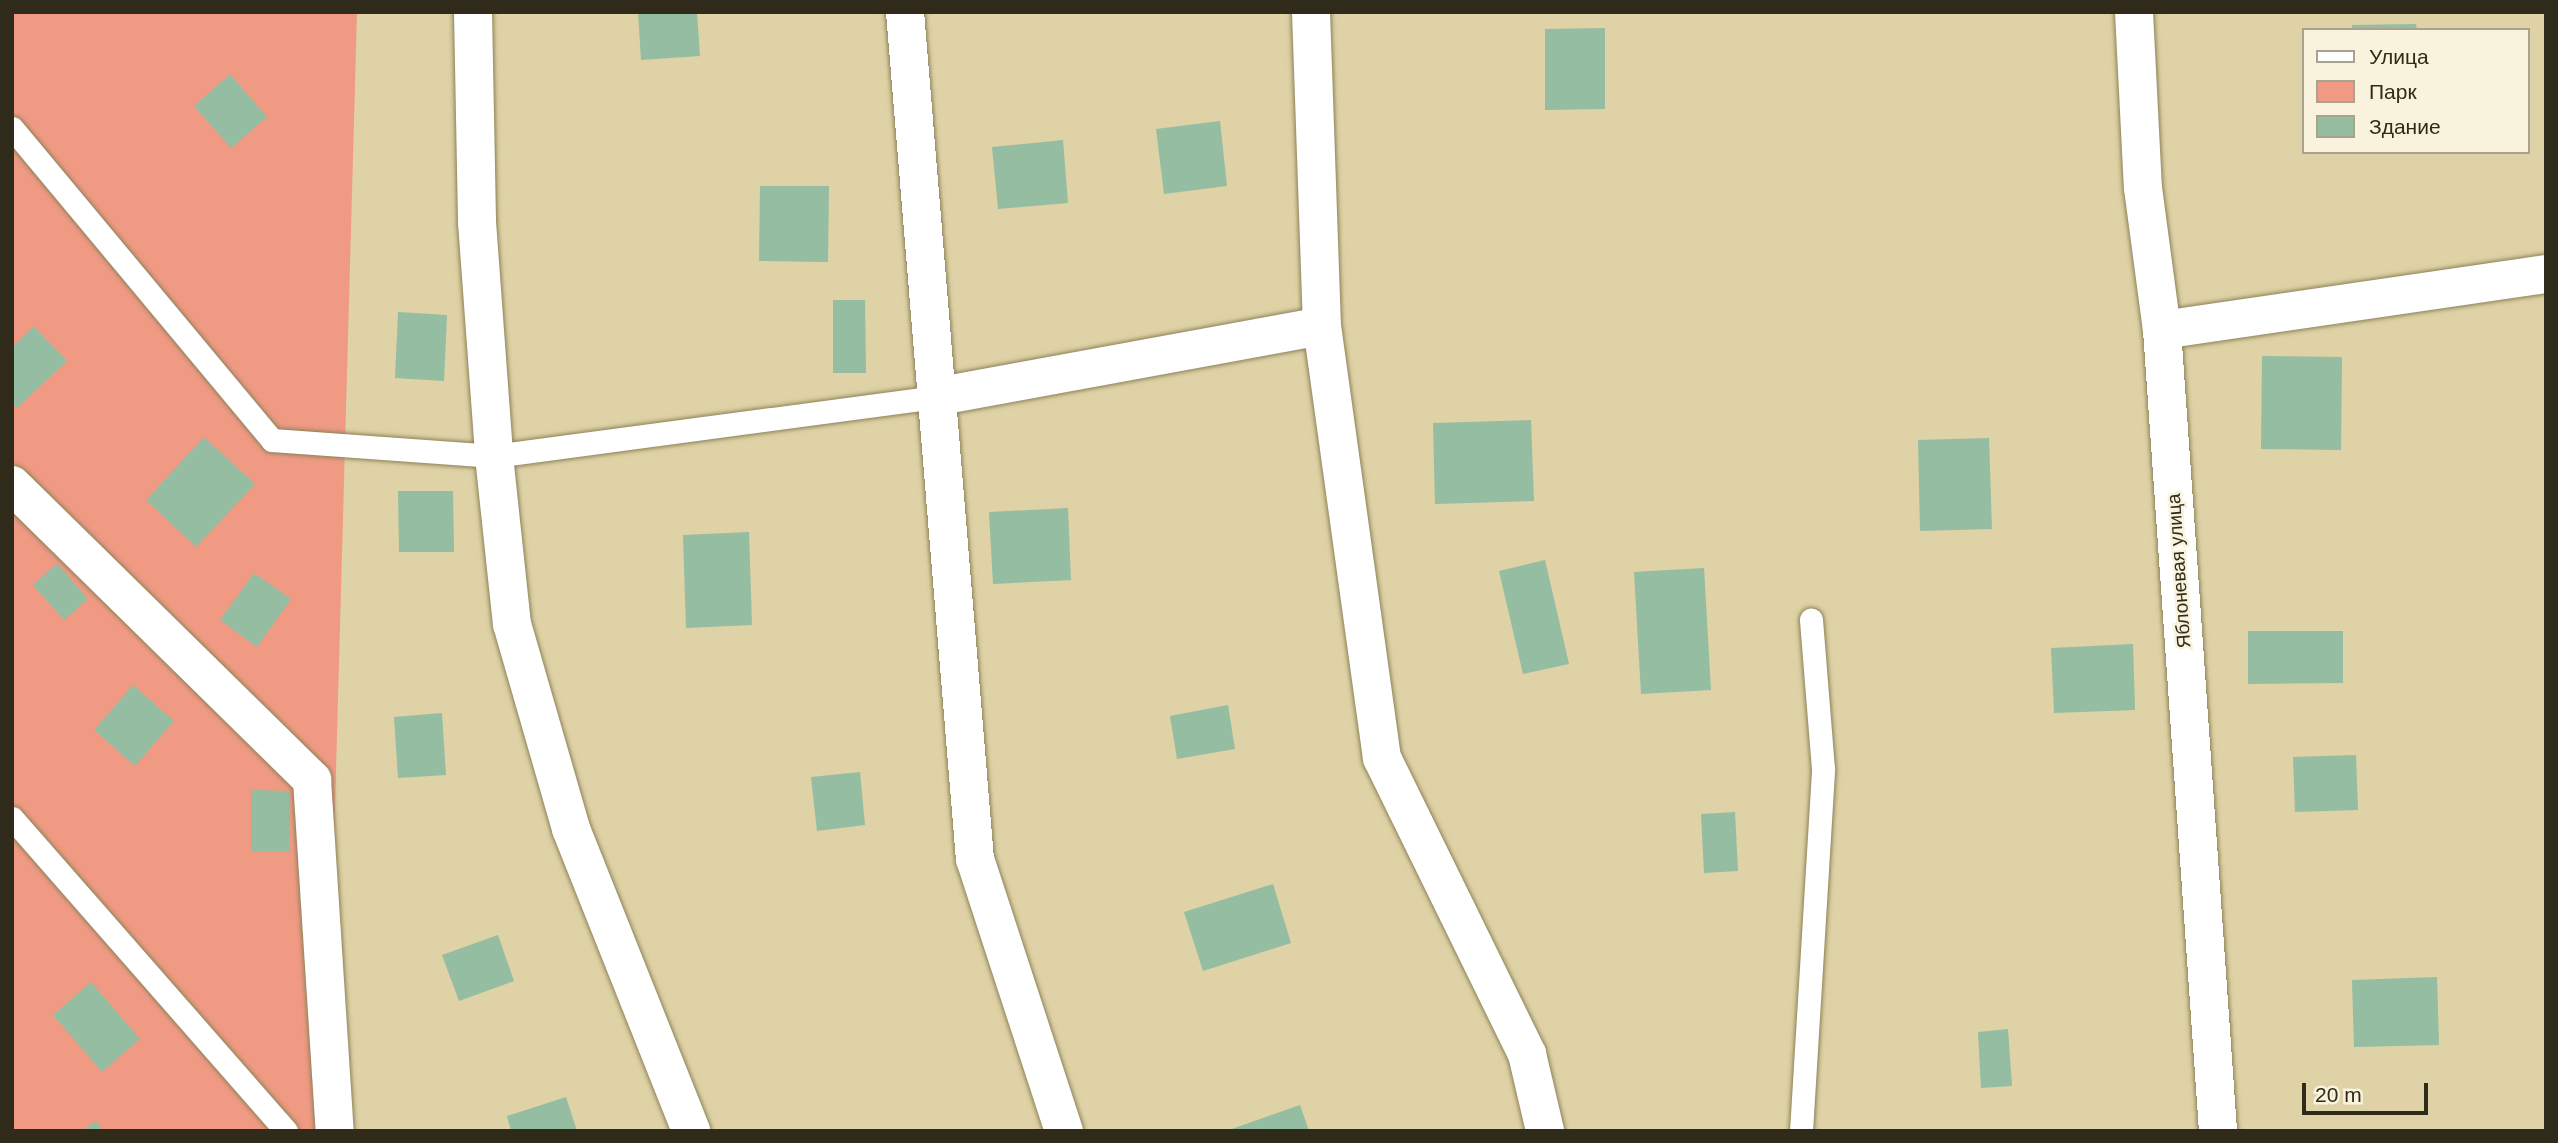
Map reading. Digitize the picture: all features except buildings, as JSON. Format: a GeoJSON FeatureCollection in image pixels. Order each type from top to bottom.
{"type":"FeatureCollection","features":[{"type":"Feature","properties":{"kind":"street"},"geometry":{"type":"LineString","coordinates":[[473,12],[477,222],[494,456],[512,624],[571,829],[691,1131]]}},
{"type":"Feature","properties":{"kind":"street"},"geometry":{"type":"LineString","coordinates":[[905,12],[975,859],[1064,1131]]}},
{"type":"Feature","properties":{"kind":"street"},"geometry":{"type":"LineString","coordinates":[[1311,12],[1322,326],[1382,758],[1527,1054],[1545,1131]]}},
{"type":"Feature","properties":{"kind":"street","name":"Яблоневая улица"},"geometry":{"type":"LineString","coordinates":[[2134,12],[2143,188],[2162,330],[2217,1131]]}},
{"type":"Feature","properties":{"kind":"street"},"geometry":{"type":"LineString","coordinates":[[2162,330],[2546,274]]}},
{"type":"Feature","properties":{"kind":"street"},"geometry":{"type":"LineString","coordinates":[[935,397],[1322,326]]}},
{"type":"Feature","properties":{"kind":"street"},"geometry":{"type":"LineString","coordinates":[[12,485],[312,780],[335,1131]]}},
{"type":"Feature","properties":{"kind":"lane"},"geometry":{"type":"LineString","coordinates":[[12,128],[272,440],[494,456],[935,397]]}},
{"type":"Feature","properties":{"kind":"lane"},"geometry":{"type":"LineString","coordinates":[[1801,1131],[1823,769],[1811,619]]}},
{"type":"Feature","properties":{"kind":"lane"},"geometry":{"type":"LineString","coordinates":[[12,818],[286,1131]]}},
{"type":"Feature","properties":{"kind":"green space"},"geometry":{"type":"Polygon","coordinates":[[[12,12],[357,12],[326,1131],[12,1131],[12,12]]]}}]}
